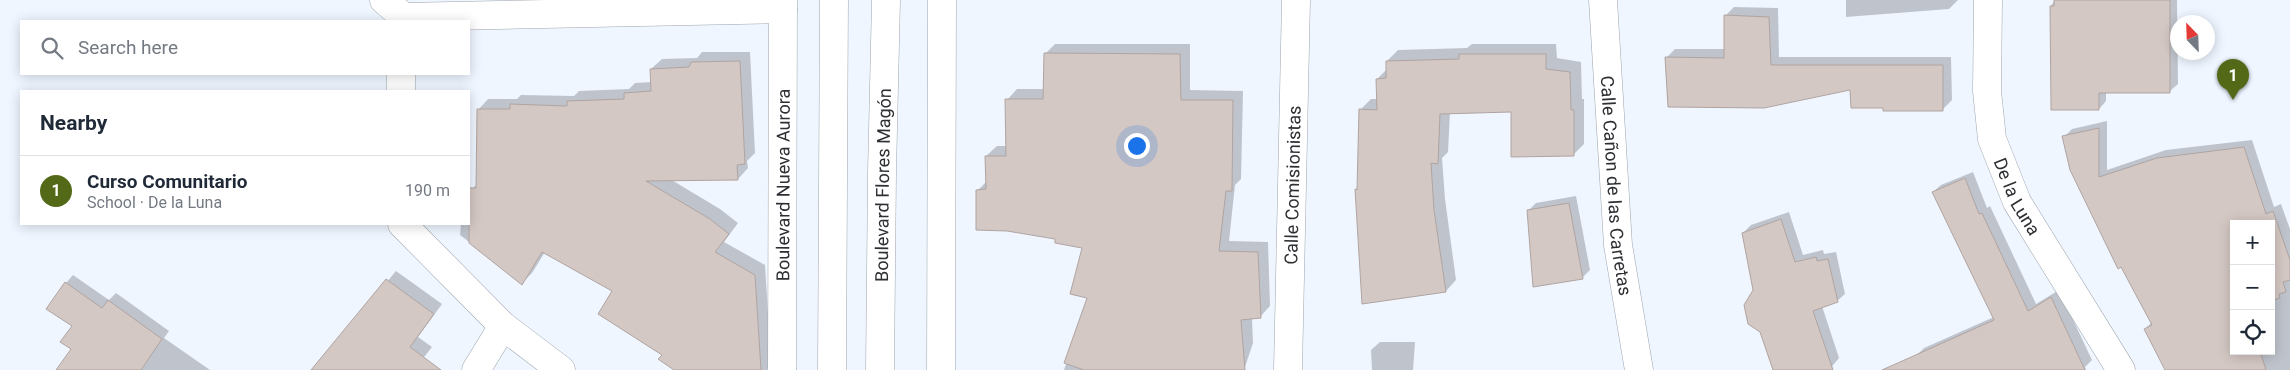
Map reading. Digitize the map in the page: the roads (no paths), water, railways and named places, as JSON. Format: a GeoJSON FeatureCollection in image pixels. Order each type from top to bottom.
{"type":"FeatureCollection","features":[{"type":"Feature","properties":{"kind":"street"},"geometry":{"type":"LineString","coordinates":[[384,0],[404,19],[783,5]]}},
{"type":"Feature","properties":{"kind":"street"},"geometry":{"type":"LineString","coordinates":[[832,370],[834,0]]}},
{"type":"Feature","properties":{"kind":"street","name":"Boulevard Flores Magón"},"geometry":{"type":"LineString","coordinates":[[880,370],[886,0]]}},
{"type":"Feature","properties":{"kind":"street"},"geometry":{"type":"LineString","coordinates":[[941,370],[942,0]]}},
{"type":"Feature","properties":{"kind":"street","name":"Calle Comisionistas"},"geometry":{"type":"LineString","coordinates":[[1288,370],[1296,0]]}},
{"type":"Feature","properties":{"kind":"street","name":"Calle Cañon de las Carretas"},"geometry":{"type":"LineString","coordinates":[[1603,0],[1618,244],[1639,370]]}},
{"type":"Feature","properties":{"kind":"street","name":"De la Luna"},"geometry":{"type":"LineString","coordinates":[[1988,0],[1987,91],[1992,139],[2017,202],[2121,370]]}},
{"type":"Feature","properties":{"kind":"street","name":"Boulevard Nueva Aurora"},"geometry":{"type":"LineString","coordinates":[[782,370],[783,5]]}},
{"type":"Feature","properties":{"kind":"street"},"geometry":{"type":"LineString","coordinates":[[401,90],[402,75]]}},
{"type":"Feature","properties":{"kind":"street"},"geometry":{"type":"LineString","coordinates":[[403,225],[503,326],[561,370]]}},
{"type":"Feature","properties":{"kind":"street"},"geometry":{"type":"LineString","coordinates":[[476,370],[503,326]]}},
{"type":"Feature","properties":{"kind":"place","name":"Curso Comunitario"},"geometry":{"type":"Point","coordinates":[2233,100]}}]}
